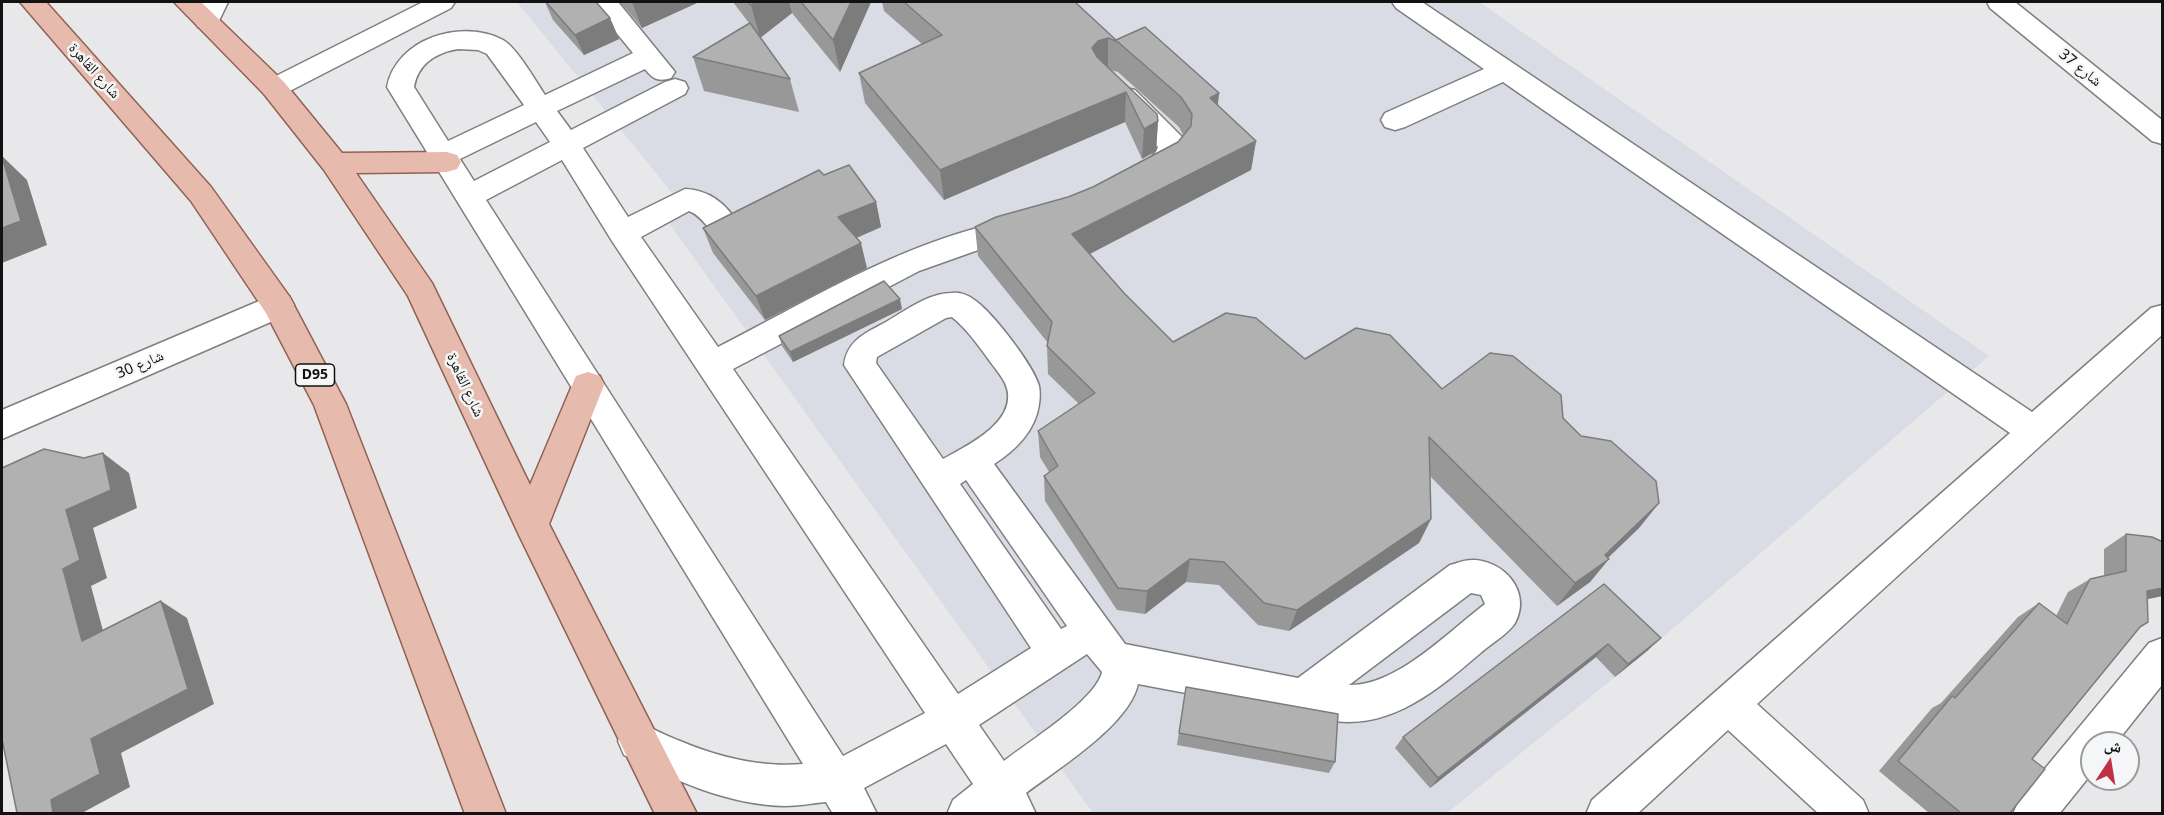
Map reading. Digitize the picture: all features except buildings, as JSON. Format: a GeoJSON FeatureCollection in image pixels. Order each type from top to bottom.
{"type":"FeatureCollection","features":[{"type":"Feature","properties":{"kind":"main road","name":"شارع القاهرة"},"geometry":{"type":"LineString","coordinates":[[32,2],[201,194],[278,305],[330,404],[486,813]]}},
{"type":"Feature","properties":{"kind":"main road","name":"شارع القاهرة"},"geometry":{"type":"LineString","coordinates":[[187,2],[211,11],[274,88],[334,163],[421,291],[531,524],[638,741],[677,813]]}},
{"type":"Feature","properties":{"kind":"main road"},"geometry":{"type":"LineString","coordinates":[[334,163],[445,158]]}},
{"type":"Feature","properties":{"kind":"main road"},"geometry":{"type":"LineString","coordinates":[[531,524],[588,385]]}},
{"type":"Feature","properties":{"kind":"street"},"geometry":{"type":"LineString","coordinates":[[274,88],[442,2]]}},
{"type":"Feature","properties":{"kind":"street"},"geometry":{"type":"LineString","coordinates":[[1405,2],[2035,432]]}},
{"type":"Feature","properties":{"kind":"street","name":"شارع 37"},"geometry":{"type":"LineString","coordinates":[[1999,2],[2163,134]]}},
{"type":"Feature","properties":{"kind":"street"},"geometry":{"type":"LineString","coordinates":[[469,196],[566,144],[677,90],[606,3]]}},
{"type":"Feature","properties":{"kind":"street"},"geometry":{"type":"LineString","coordinates":[[857,813],[400,87],[404,70],[421,54],[446,43],[472,40],[494,46],[566,144],[623,233],[1008,801]]}},
{"type":"Feature","properties":{"kind":"street"},"geometry":{"type":"LineString","coordinates":[[445,158],[540,108],[649,56]]}},
{"type":"Feature","properties":{"kind":"street"},"geometry":{"type":"LineString","coordinates":[[1395,120],[1505,70]]}},
{"type":"Feature","properties":{"kind":"street"},"geometry":{"type":"LineString","coordinates":[[1107,80],[1173,145],[1172,155],[1164,163],[1123,184]]}},
{"type":"Feature","properties":{"kind":"street"},"geometry":{"type":"LineString","coordinates":[[623,233],[685,200],[696,199],[704,204],[725,227]]}},
{"type":"Feature","properties":{"kind":"street"},"geometry":{"type":"LineString","coordinates":[[712,365],[908,263],[973,240],[1041,222]]}},
{"type":"Feature","properties":{"kind":"street"},"geometry":{"type":"LineString","coordinates":[[938,479],[1001,441],[1013,428],[1021,414],[1024,398],[1021,382],[1002,354],[968,312],[959,306],[948,304],[866,348],[861,356],[860,364],[1056,653]]}},
{"type":"Feature","properties":{"kind":"street","name":"شارع 30"},"geometry":{"type":"LineString","coordinates":[[2,424],[278,305]]}},
{"type":"Feature","properties":{"kind":"street"},"geometry":{"type":"LineString","coordinates":[[1606,813],[2163,317]]}},
{"type":"Feature","properties":{"kind":"street"},"geometry":{"type":"LineString","coordinates":[[971,459],[1092,631],[1112,657],[1123,663],[1303,697],[1350,704],[1367,704],[1397,694],[1501,613],[1504,604],[1502,593],[1496,584],[1485,578],[1474,575],[1463,577],[1303,697]]}},
{"type":"Feature","properties":{"kind":"street"},"geometry":{"type":"LineString","coordinates":[[638,741],[672,758],[708,771],[745,780],[785,786],[837,781],[952,720],[1092,631]]}},
{"type":"Feature","properties":{"kind":"street"},"geometry":{"type":"LineString","coordinates":[[2033,813],[2163,656]]}},
{"type":"Feature","properties":{"kind":"street"},"geometry":{"type":"LineString","coordinates":[[967,813],[1008,801],[1103,709],[1118,688],[1123,663]]}},
{"type":"Feature","properties":{"kind":"street"},"geometry":{"type":"LineString","coordinates":[[1728,704],[1849,813]]}},
{"type":"Feature","properties":{"kind":"shaded area"},"geometry":{"type":"Polygon","coordinates":[[[517,2],[1479,2],[1989,356],[1647,651],[1447,813],[1093,813],[661,212],[673,194],[517,2]]]}}]}
